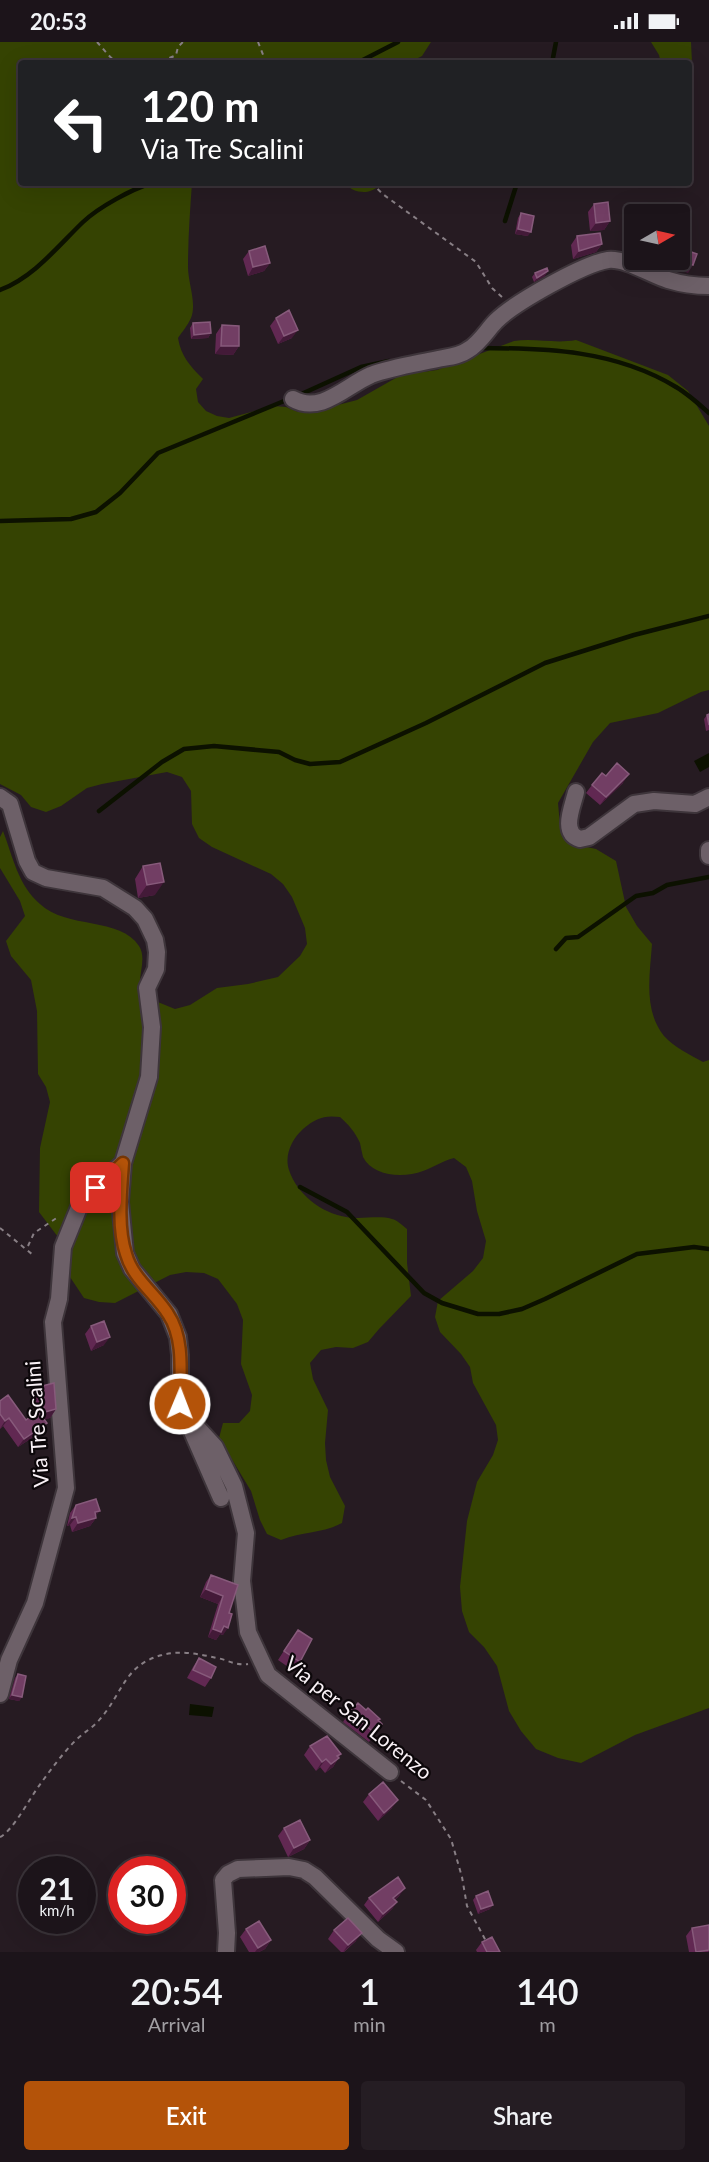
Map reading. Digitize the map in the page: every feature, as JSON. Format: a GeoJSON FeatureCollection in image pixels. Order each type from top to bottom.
{"type":"FeatureCollection","features":[{"type":"Feature","properties":{"kind":"street"},"geometry":{"type":"LineString","coordinates":[[293,399],[300,403],[315,404],[331,398],[368,376],[388,369],[466,352],[497,320],[515,307],[587,266],[609,260],[621,261],[668,280],[709,286]]}},
{"type":"Feature","properties":{"kind":"street"},"geometry":{"type":"LineString","coordinates":[[576,792],[569,827],[572,835],[580,839],[589,837],[634,804],[654,801],[695,804],[709,797]]}},
{"type":"Feature","properties":{"kind":"street"},"geometry":{"type":"LineString","coordinates":[[0,797],[10,804],[27,861],[33,872],[46,878],[103,888],[135,908],[145,919],[155,940],[156,969],[147,988],[152,1027],[149,1077],[123,1163],[120,1202],[125,1253],[132,1269],[169,1314],[180,1355],[180,1404],[220,1498]]}},
{"type":"Feature","properties":{"kind":"street"},"geometry":{"type":"LineString","coordinates":[[709,850],[709,856]]}},
{"type":"Feature","properties":{"kind":"street","name":"Via Tre Scalini"},"geometry":{"type":"LineString","coordinates":[[0,1694],[9,1660],[35,1603],[66,1488],[52,1322],[59,1299],[63,1246],[82,1200],[123,1163]]}},
{"type":"Feature","properties":{"kind":"street","name":"Via per San Lorenzo"},"geometry":{"type":"LineString","coordinates":[[184,1413],[214,1447],[234,1486],[246,1533],[242,1581],[248,1632],[268,1676],[390,1772]]}},
{"type":"Feature","properties":{"kind":"street"},"geometry":{"type":"LineString","coordinates":[[226,1952],[223,1880],[228,1874],[238,1869],[289,1867],[303,1870],[315,1877],[378,1939],[396,1952]]}},
{"type":"Feature","properties":{"kind":"path"},"geometry":{"type":"LineString","coordinates":[[97,42],[114,60]]}},
{"type":"Feature","properties":{"kind":"path"},"geometry":{"type":"LineString","coordinates":[[168,60],[176,55],[178,46],[183,42]]}},
{"type":"Feature","properties":{"kind":"path"},"geometry":{"type":"LineString","coordinates":[[258,42],[263,60]]}},
{"type":"Feature","properties":{"kind":"path"},"geometry":{"type":"LineString","coordinates":[[374,186],[476,262],[492,288],[515,307]]}},
{"type":"Feature","properties":{"kind":"path"},"geometry":{"type":"LineString","coordinates":[[28,1246],[34,1233],[61,1214]]}},
{"type":"Feature","properties":{"kind":"path"},"geometry":{"type":"LineString","coordinates":[[0,1228],[33,1255]]}},
{"type":"Feature","properties":{"kind":"path"},"geometry":{"type":"LineString","coordinates":[[0,1837],[5,1835],[14,1824],[42,1781],[77,1739],[100,1720],[128,1676],[140,1665],[155,1657],[176,1653],[218,1658],[233,1664],[257,1663],[264,1666]]}},
{"type":"Feature","properties":{"kind":"path","name":"Via per San Lorenzo"},"geometry":{"type":"LineString","coordinates":[[390,1772],[426,1800],[451,1839],[462,1876],[467,1906],[489,1945]]}},
{"type":"Feature","properties":{"kind":"green space"},"geometry":{"type":"Polygon","coordinates":[[[0,42],[431,42],[422,56],[414,60],[18,60],[18,186],[192,186],[188,273],[193,312],[190,321],[178,338],[187,360],[203,379],[196,389],[198,402],[206,411],[217,416],[229,418],[274,406],[286,407],[298,412],[311,412],[357,400],[401,375],[437,370],[514,341],[576,340],[668,375],[688,391],[709,426],[709,690],[658,713],[610,723],[593,742],[558,803],[560,825],[573,844],[596,849],[616,861],[626,907],[637,926],[652,944],[649,992],[657,1026],[664,1036],[677,1047],[703,1062],[709,1060],[709,1708],[635,1735],[581,1763],[558,1758],[536,1749],[521,1731],[509,1711],[497,1666],[484,1647],[469,1632],[462,1611],[460,1587],[467,1521],[477,1482],[493,1455],[498,1440],[496,1425],[473,1383],[470,1367],[440,1332],[435,1317],[438,1301],[473,1271],[483,1258],[486,1241],[477,1211],[472,1181],[466,1167],[454,1158],[407,1175],[381,1172],[368,1164],[363,1157],[360,1143],[349,1126],[340,1117],[329,1116],[316,1120],[303,1129],[292,1142],[288,1153],[289,1170],[293,1179],[304,1194],[319,1207],[337,1215],[352,1218],[387,1218],[407,1229],[407,1263],[411,1296],[368,1342],[353,1348],[336,1347],[321,1350],[310,1363],[313,1379],[328,1410],[325,1443],[330,1477],[345,1506],[342,1523],[327,1529],[281,1540],[267,1534],[251,1491],[219,1438],[223,1423],[239,1423],[250,1411],[252,1395],[241,1364],[243,1320],[237,1304],[218,1279],[204,1273],[186,1272],[170,1275],[115,1303],[84,1298],[64,1268],[58,1237],[39,1212],[40,1148],[50,1102],[46,1087],[38,1074],[37,1011],[31,980],[11,956],[6,941],[25,916],[20,901],[0,868],[0,837],[3,831],[21,879],[40,904],[64,917],[107,927],[131,937],[141,950],[140,982],[143,996],[175,1009],[190,1005],[217,988],[278,977],[300,956],[307,944],[305,928],[292,897],[283,884],[271,874],[212,847],[199,838],[192,824],[191,791],[182,777],[167,772],[102,784],[87,788],[61,806],[46,812],[31,807],[21,795],[0,784],[0,42]]]}},
{"type":"Feature","properties":{"kind":"green space"},"geometry":{"type":"Polygon","coordinates":[[[651,42],[691,42],[692,60],[660,60],[651,42]]]}},
{"type":"Feature","properties":{"kind":"green space"},"geometry":{"type":"Polygon","coordinates":[[[347,186],[378,186],[368,192],[347,186]]]}},
{"type":"Feature","properties":{"kind":"shaded area"},"geometry":{"type":"Polygon","coordinates":[[[709,753],[709,767],[700,772],[694,761],[709,753]]]}},
{"type":"Feature","properties":{"kind":"shaded area"},"geometry":{"type":"Polygon","coordinates":[[[190,1704],[214,1707],[212,1717],[189,1715],[190,1704]]]}},
{"type":"Feature","properties":{"kind":"building"},"geometry":{"type":"Polygon","coordinates":[[[608,202],[610,221],[596,223],[594,204],[608,202]]]}},
{"type":"Feature","properties":{"kind":"building"},"geometry":{"type":"Polygon","coordinates":[[[521,213],[534,216],[531,232],[518,229],[521,213]]]}},
{"type":"Feature","properties":{"kind":"building"},"geometry":{"type":"Polygon","coordinates":[[[600,233],[602,244],[579,251],[577,236],[600,233]]]}},
{"type":"Feature","properties":{"kind":"building"},"geometry":{"type":"Polygon","coordinates":[[[265,246],[270,263],[253,267],[249,251],[265,246]]]}},
{"type":"Feature","properties":{"kind":"building"},"geometry":{"type":"Polygon","coordinates":[[[690,252],[697,254],[693,265],[690,264],[690,252]]]}},
{"type":"Feature","properties":{"kind":"building"},"geometry":{"type":"Polygon","coordinates":[[[547,268],[548,271],[537,278],[535,273],[547,268]]]}},
{"type":"Feature","properties":{"kind":"building"},"geometry":{"type":"Polygon","coordinates":[[[289,310],[298,330],[284,336],[276,318],[289,310]]]}},
{"type":"Feature","properties":{"kind":"building"},"geometry":{"type":"Polygon","coordinates":[[[210,322],[211,333],[194,335],[193,323],[210,322]]]}},
{"type":"Feature","properties":{"kind":"building"},"geometry":{"type":"Polygon","coordinates":[[[222,325],[239,326],[239,346],[221,346],[222,325]]]}},
{"type":"Feature","properties":{"kind":"building"},"geometry":{"type":"Polygon","coordinates":[[[617,763],[629,774],[606,797],[592,785],[602,773],[606,776],[617,763]]]}},
{"type":"Feature","properties":{"kind":"building"},"geometry":{"type":"Polygon","coordinates":[[[160,863],[164,882],[147,885],[143,866],[160,863]]]}},
{"type":"Feature","properties":{"kind":"building"},"geometry":{"type":"Polygon","coordinates":[[[104,1321],[110,1337],[97,1342],[91,1326],[104,1321]]]}},
{"type":"Feature","properties":{"kind":"building"},"geometry":{"type":"Polygon","coordinates":[[[54,1383],[56,1409],[45,1412],[38,1387],[54,1383]]]}},
{"type":"Feature","properties":{"kind":"building"},"geometry":{"type":"Polygon","coordinates":[[[8,1395],[26,1420],[38,1411],[47,1423],[24,1439],[9,1418],[5,1421],[0,1414],[0,1401],[8,1395]]]}},
{"type":"Feature","properties":{"kind":"building"},"geometry":{"type":"Polygon","coordinates":[[[96,1499],[100,1511],[95,1512],[96,1518],[78,1523],[76,1517],[72,1518],[76,1505],[96,1499]]]}},
{"type":"Feature","properties":{"kind":"building"},"geometry":{"type":"Polygon","coordinates":[[[211,1575],[238,1585],[229,1613],[232,1614],[228,1628],[224,1626],[221,1632],[213,1629],[223,1596],[206,1589],[211,1575]]]}},
{"type":"Feature","properties":{"kind":"building"},"geometry":{"type":"Polygon","coordinates":[[[298,1630],[312,1639],[300,1662],[284,1651],[298,1630]]]}},
{"type":"Feature","properties":{"kind":"building"},"geometry":{"type":"Polygon","coordinates":[[[199,1658],[216,1667],[211,1678],[193,1670],[199,1658]]]}},
{"type":"Feature","properties":{"kind":"building"},"geometry":{"type":"Polygon","coordinates":[[[18,1674],[26,1676],[22,1697],[12,1695],[18,1674]]]}},
{"type":"Feature","properties":{"kind":"building"},"geometry":{"type":"Polygon","coordinates":[[[358,1703],[366,1710],[368,1708],[380,1719],[378,1720],[382,1724],[375,1733],[349,1713],[358,1703]]]}},
{"type":"Feature","properties":{"kind":"building"},"geometry":{"type":"Polygon","coordinates":[[[327,1736],[341,1754],[331,1764],[326,1759],[322,1762],[310,1746],[327,1736]]]}},
{"type":"Feature","properties":{"kind":"building"},"geometry":{"type":"Polygon","coordinates":[[[383,1782],[398,1800],[384,1813],[369,1794],[383,1782]]]}},
{"type":"Feature","properties":{"kind":"building"},"geometry":{"type":"Polygon","coordinates":[[[300,1820],[310,1840],[294,1848],[284,1828],[300,1820]]]}},
{"type":"Feature","properties":{"kind":"building"},"geometry":{"type":"Polygon","coordinates":[[[398,1877],[405,1888],[393,1898],[397,1902],[383,1914],[369,1898],[398,1877]]]}},
{"type":"Feature","properties":{"kind":"building"},"geometry":{"type":"Polygon","coordinates":[[[488,1891],[493,1905],[481,1909],[476,1896],[488,1891]]]}},
{"type":"Feature","properties":{"kind":"building"},"geometry":{"type":"Polygon","coordinates":[[[348,1918],[362,1933],[348,1945],[334,1930],[348,1918]]]}},
{"type":"Feature","properties":{"kind":"building"},"geometry":{"type":"Polygon","coordinates":[[[259,1921],[271,1940],[258,1948],[246,1929],[259,1921]]]}},
{"type":"Feature","properties":{"kind":"building"},"geometry":{"type":"Polygon","coordinates":[[[709,1925],[709,1950],[696,1952],[692,1928],[709,1925]]]}},
{"type":"Feature","properties":{"kind":"building"},"geometry":{"type":"Polygon","coordinates":[[[492,1937],[500,1952],[487,1952],[482,1942],[492,1937]]]}},
{"type":"Feature","properties":{"kind":"waterway"},"geometry":{"type":"LineString","coordinates":[[363,60],[398,42]]}},
{"type":"Feature","properties":{"kind":"waterway"},"geometry":{"type":"LineString","coordinates":[[553,60],[556,42]]}},
{"type":"Feature","properties":{"kind":"waterway"},"geometry":{"type":"LineString","coordinates":[[0,290],[34,269],[98,210],[144,186]]}},
{"type":"Feature","properties":{"kind":"waterway"},"geometry":{"type":"LineString","coordinates":[[505,221],[516,186]]}},
{"type":"Feature","properties":{"kind":"waterway"},"geometry":{"type":"LineString","coordinates":[[478,348],[555,351],[605,358],[653,375],[680,390],[709,413]]}},
{"type":"Feature","properties":{"kind":"waterway"},"geometry":{"type":"LineString","coordinates":[[297,396],[361,367],[389,361]]}},
{"type":"Feature","properties":{"kind":"waterway"},"geometry":{"type":"LineString","coordinates":[[0,521],[71,519],[96,512],[120,493],[158,453],[289,399]]}},
{"type":"Feature","properties":{"kind":"waterway"},"geometry":{"type":"LineString","coordinates":[[99,811],[162,762],[184,749],[214,746],[279,752],[310,764],[340,762],[426,723],[545,663],[634,635],[709,616]]}},
{"type":"Feature","properties":{"kind":"waterway"},"geometry":{"type":"LineString","coordinates":[[556,949],[566,938],[578,937],[636,896],[653,893],[667,885],[709,877]]}},
{"type":"Feature","properties":{"kind":"waterway"},"geometry":{"type":"LineString","coordinates":[[300,1187],[347,1212],[424,1293],[442,1303],[478,1314],[499,1314],[522,1309],[637,1254],[694,1247],[709,1249]]}},
{"type":"Feature","properties":{"kind":"route"},"geometry":{"type":"LineString","coordinates":[[96,1188],[123,1163],[120,1202],[125,1253],[132,1269],[169,1314],[180,1355],[180,1404]]}}]}
